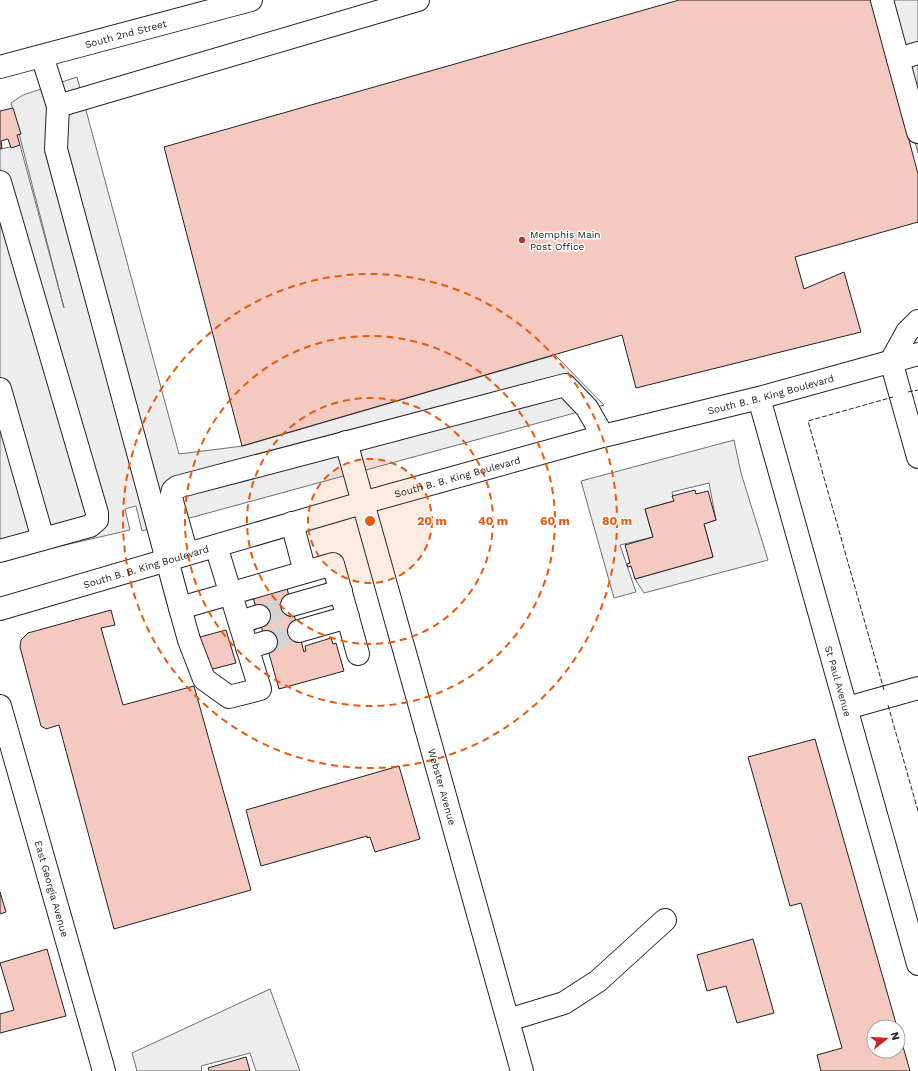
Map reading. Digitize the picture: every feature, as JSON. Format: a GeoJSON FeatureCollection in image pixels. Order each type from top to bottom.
{"type":"FeatureCollection","features":[{"type":"Feature","properties":{"kind":"street","name":"South 2nd Street"},"geometry":{"type":"LineString","coordinates":[[0,67],[224,4],[251,0]]}},
{"type":"Feature","properties":{"kind":"street"},"geometry":{"type":"LineString","coordinates":[[58,106],[418,0]]}},
{"type":"Feature","properties":{"kind":"street"},"geometry":{"type":"LineString","coordinates":[[882,0],[908,56],[918,132]]}},
{"type":"Feature","properties":{"kind":"street"},"geometry":{"type":"LineString","coordinates":[[42,56],[58,106],[56,149],[178,557]]}},
{"type":"Feature","properties":{"kind":"street"},"geometry":{"type":"LineString","coordinates":[[0,182],[97,513],[97,520],[90,526],[0,551]]}},
{"type":"Feature","properties":{"kind":"street"},"geometry":{"type":"LineString","coordinates":[[918,321],[908,332],[891,361],[918,457]]}},
{"type":"Feature","properties":{"kind":"street","name":"South B. B. King Boulevard"},"geometry":{"type":"LineString","coordinates":[[0,609],[292,523],[603,436],[759,398],[918,354]]}},
{"type":"Feature","properties":{"kind":"street"},"geometry":{"type":"LineString","coordinates":[[216,546],[231,593],[249,619],[256,645],[260,688],[229,697],[204,679],[189,640],[180,608],[178,557],[171,498],[173,490],[177,487],[565,385],[587,408],[603,436]]}},
{"type":"Feature","properties":{"kind":"street"},"geometry":{"type":"LineString","coordinates":[[0,389],[43,539]]}},
{"type":"Feature","properties":{"kind":"street","name":"St Paul Avenue"},"geometry":{"type":"LineString","coordinates":[[759,398],[918,964]]}},
{"type":"Feature","properties":{"kind":"street","name":"Webster Avenue"},"geometry":{"type":"LineString","coordinates":[[346,442],[522,1071]]}},
{"type":"Feature","properties":{"kind":"street"},"geometry":{"type":"LineString","coordinates":[[292,523],[305,572]]}},
{"type":"Feature","properties":{"kind":"street"},"geometry":{"type":"LineString","coordinates":[[180,608],[333,564],[358,654]]}},
{"type":"Feature","properties":{"kind":"street"},"geometry":{"type":"LineString","coordinates":[[292,605],[340,592]]}},
{"type":"Feature","properties":{"kind":"street"},"geometry":{"type":"LineString","coordinates":[[299,632],[348,617]]}},
{"type":"Feature","properties":{"kind":"street"},"geometry":{"type":"LineString","coordinates":[[846,708],[918,688]]}},
{"type":"Feature","properties":{"kind":"street","name":"East Georgia Avenue"},"geometry":{"type":"LineString","coordinates":[[0,706],[104,1071]]}},
{"type":"Feature","properties":{"kind":"street"},"geometry":{"type":"LineString","coordinates":[[508,1020],[564,1003],[598,981],[665,920]]}},
{"type":"Feature","properties":{"kind":"shaded area"},"geometry":{"type":"Polygon","coordinates":[[[878,0],[918,0],[918,153],[878,0]]]}},
{"type":"Feature","properties":{"kind":"shaded area"},"geometry":{"type":"Polygon","coordinates":[[[77,77],[179,454],[243,446],[555,355],[604,405],[142,531],[136,506],[125,509],[130,530],[0,560],[0,149],[20,145],[64,308],[11,103],[23,95],[77,77]]]}},
{"type":"Feature","properties":{"kind":"shaded area"},"geometry":{"type":"Polygon","coordinates":[[[734,440],[741,473],[768,560],[644,593],[635,579],[713,557],[704,524],[716,520],[709,483],[672,492],[674,501],[645,509],[653,537],[620,545],[636,592],[614,598],[581,481],[734,440]]]}},
{"type":"Feature","properties":{"kind":"shaded area"},"geometry":{"type":"Polygon","coordinates":[[[270,989],[300,1071],[256,1071],[250,1053],[201,1066],[202,1071],[137,1071],[132,1053],[270,989]]]}},
{"type":"Feature","properties":{"kind":"building","name":"Memphis Main Post Office"},"geometry":{"type":"Polygon","coordinates":[[[679,0],[872,0],[918,174],[918,222],[795,257],[804,289],[844,272],[861,332],[636,388],[622,335],[242,446],[164,147],[679,0]]]}},
{"type":"Feature","properties":{"kind":"building"},"geometry":{"type":"Polygon","coordinates":[[[13,108],[21,134],[17,135],[20,145],[11,148],[8,139],[1,141],[2,148],[0,149],[0,111],[13,108]]]}},
{"type":"Feature","properties":{"kind":"building"},"geometry":{"type":"Polygon","coordinates":[[[695,490],[696,494],[708,491],[716,520],[704,524],[713,557],[635,579],[631,566],[628,567],[627,564],[630,563],[625,545],[653,537],[645,509],[674,501],[672,496],[695,490]]]}},
{"type":"Feature","properties":{"kind":"building"},"geometry":{"type":"Polygon","coordinates":[[[285,581],[304,652],[306,651],[305,646],[331,638],[333,644],[336,643],[344,671],[279,689],[251,590],[285,581]]]}},
{"type":"Feature","properties":{"kind":"building"},"geometry":{"type":"Polygon","coordinates":[[[111,610],[115,625],[101,628],[123,705],[194,686],[251,890],[114,929],[59,725],[46,729],[41,726],[20,647],[21,640],[28,633],[111,610]]]}},
{"type":"Feature","properties":{"kind":"building"},"geometry":{"type":"Polygon","coordinates":[[[226,630],[236,663],[209,670],[200,637],[226,630]]]}},
{"type":"Feature","properties":{"kind":"building"},"geometry":{"type":"Polygon","coordinates":[[[815,739],[895,1019],[866,1019],[866,1059],[906,1059],[906,1057],[910,1071],[821,1071],[817,1055],[842,1048],[801,903],[790,906],[748,757],[815,739]]]}},
{"type":"Feature","properties":{"kind":"building"},"geometry":{"type":"Polygon","coordinates":[[[399,766],[420,839],[375,852],[370,837],[367,838],[367,836],[261,866],[246,810],[399,766]]]}},
{"type":"Feature","properties":{"kind":"building"},"geometry":{"type":"Polygon","coordinates":[[[0,892],[6,912],[0,914],[0,892]]]}},
{"type":"Feature","properties":{"kind":"building"},"geometry":{"type":"Polygon","coordinates":[[[753,939],[774,1013],[737,1023],[726,986],[707,991],[697,955],[753,939]]]}},
{"type":"Feature","properties":{"kind":"building"},"geometry":{"type":"Polygon","coordinates":[[[47,949],[66,1016],[0,1033],[0,1014],[14,1010],[0,963],[47,949]]]}},
{"type":"Feature","properties":{"kind":"building"},"geometry":{"type":"Polygon","coordinates":[[[246,1057],[250,1071],[209,1071],[208,1068],[246,1057]]]}},
{"type":"Feature","properties":{"kind":"tunnel"},"geometry":{"type":"LineString","coordinates":[[259,616],[292,605]]}},
{"type":"Feature","properties":{"kind":"tunnel"},"geometry":{"type":"LineString","coordinates":[[266,642],[299,631]]}},
{"type":"Feature","properties":{"kind":"fence"},"geometry":{"type":"LineString","coordinates":[[908,392],[918,390]]}},
{"type":"Feature","properties":{"kind":"fence"},"geometry":{"type":"LineString","coordinates":[[884,690],[808,421],[893,397]]}},
{"type":"Feature","properties":{"kind":"fence"},"geometry":{"type":"LineString","coordinates":[[888,705],[918,811]]}},
{"type":"Feature","properties":{"kind":"place","name":"Memphis Main Post Office"},"geometry":{"type":"Point","coordinates":[522,240]}}]}
